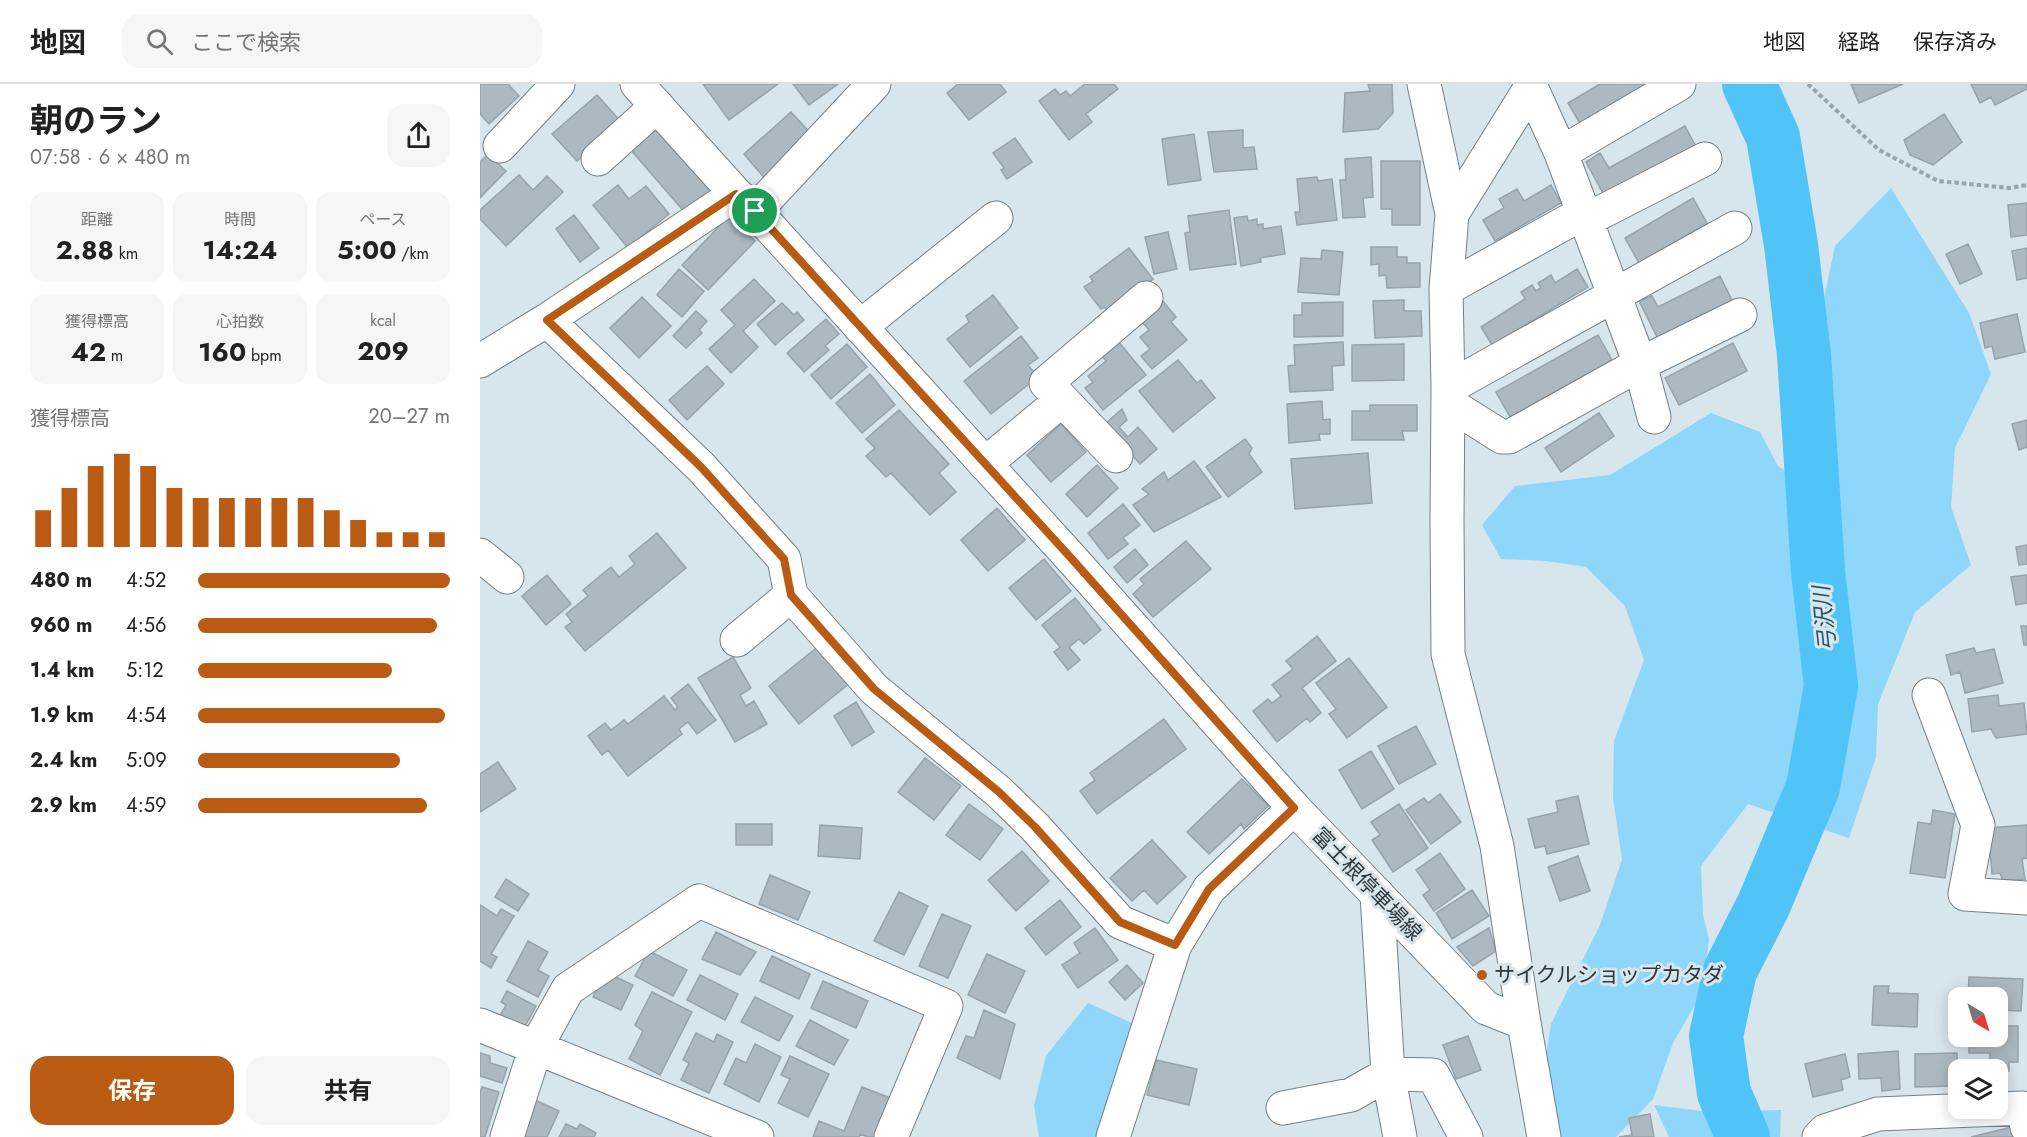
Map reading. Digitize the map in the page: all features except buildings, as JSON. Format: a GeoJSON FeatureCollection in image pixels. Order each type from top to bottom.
{"type":"FeatureCollection","features":[{"type":"Feature","properties":{"kind":"street"},"geometry":{"type":"LineString","coordinates":[[500,146],[558,84]]}},
{"type":"Feature","properties":{"kind":"street"},"geometry":{"type":"LineString","coordinates":[[480,361],[745,202],[874,84]]}},
{"type":"Feature","properties":{"kind":"street"},"geometry":{"type":"LineString","coordinates":[[1424,84],[1452,214],[1446,289],[1448,654],[1497,846],[1544,1137]]}},
{"type":"Feature","properties":{"kind":"street"},"geometry":{"type":"LineString","coordinates":[[1561,153],[1679,84]]}},
{"type":"Feature","properties":{"kind":"street"},"geometry":{"type":"LineString","coordinates":[[1452,214],[1531,85]]}},
{"type":"Feature","properties":{"kind":"street"},"geometry":{"type":"LineString","coordinates":[[1531,85],[1561,153],[1640,364],[1654,417]]}},
{"type":"Feature","properties":{"kind":"street"},"geometry":{"type":"LineString","coordinates":[[598,159],[647,95]]}},
{"type":"Feature","properties":{"kind":"street","name":"富士根停車場線"},"geometry":{"type":"LineString","coordinates":[[647,95],[986,464],[1294,808],[1486,1008],[1524,1023]]}},
{"type":"Feature","properties":{"kind":"street"},"geometry":{"type":"LineString","coordinates":[[1446,289],[1585,217],[1705,159]]}},
{"type":"Feature","properties":{"kind":"street"},"geometry":{"type":"LineString","coordinates":[[860,327],[996,218]]}},
{"type":"Feature","properties":{"kind":"street"},"geometry":{"type":"LineString","coordinates":[[1448,395],[1614,294],[1735,228]]}},
{"type":"Feature","properties":{"kind":"street"},"geometry":{"type":"LineString","coordinates":[[1116,456],[1046,383],[1146,298]]}},
{"type":"Feature","properties":{"kind":"street"},"geometry":{"type":"LineString","coordinates":[[1448,395],[1502,437],[1509,437],[1640,364],[1740,315]]}},
{"type":"Feature","properties":{"kind":"street"},"geometry":{"type":"LineString","coordinates":[[547,320],[701,467],[784,559],[791,595],[874,689],[999,792],[1035,827],[1120,922],[1175,945]]}},
{"type":"Feature","properties":{"kind":"street"},"geometry":{"type":"LineString","coordinates":[[986,464],[1062,400]]}},
{"type":"Feature","properties":{"kind":"street"},"geometry":{"type":"LineString","coordinates":[[480,555],[507,577]]}},
{"type":"Feature","properties":{"kind":"street"},"geometry":{"type":"LineString","coordinates":[[737,639],[791,595]]}},
{"type":"Feature","properties":{"kind":"street"},"geometry":{"type":"LineString","coordinates":[[1929,694],[1978,825],[1965,894],[2027,898]]}},
{"type":"Feature","properties":{"kind":"street"},"geometry":{"type":"LineString","coordinates":[[1113,1137],[1175,945],[1209,889],[1294,808]]}},
{"type":"Feature","properties":{"kind":"street"},"geometry":{"type":"LineString","coordinates":[[1377,894],[1388,1074],[1400,1137]]}},
{"type":"Feature","properties":{"kind":"street"},"geometry":{"type":"LineString","coordinates":[[507,1137],[536,1047],[567,989],[699,901],[946,1006],[891,1137]]}},
{"type":"Feature","properties":{"kind":"street"},"geometry":{"type":"LineString","coordinates":[[480,1025],[757,1137]]}},
{"type":"Feature","properties":{"kind":"street"},"geometry":{"type":"LineString","coordinates":[[1283,1108],[1351,1095],[1388,1074],[1433,1075],[1466,1137]]}},
{"type":"Feature","properties":{"kind":"street"},"geometry":{"type":"LineString","coordinates":[[1819,1137],[1825,1131],[1878,1114],[2023,1108],[2027,1127]]}},
{"type":"Feature","properties":{"kind":"path"},"geometry":{"type":"LineString","coordinates":[[1808,84],[1879,150],[1938,181],[2009,188],[2027,185]]}},
{"type":"Feature","properties":{"kind":"shaded area"},"geometry":{"type":"Polygon","coordinates":[[[1891,188],[1969,313],[1991,374],[1955,448],[1951,507],[1971,565],[1915,612],[1878,704],[1876,757],[1849,838],[1748,804],[1701,866],[1703,915],[1709,939],[1701,994],[1673,1043],[1653,1099],[1616,1137],[1534,1137],[1551,1024],[1600,925],[1622,860],[1613,797],[1614,741],[1644,660],[1625,606],[1586,567],[1546,561],[1501,559],[1482,525],[1515,486],[1610,475],[1711,413],[1760,432],[1778,466],[1840,508],[1806,383],[1835,246],[1891,188]]]}},
{"type":"Feature","properties":{"kind":"shaded area"},"geometry":{"type":"Polygon","coordinates":[[[1088,1003],[1145,1029],[1124,1137],[1039,1137],[1034,1106],[1046,1056],[1088,1003]]]}},
{"type":"Feature","properties":{"kind":"shaded area"},"geometry":{"type":"Polygon","coordinates":[[[1654,1105],[1709,1112],[1781,1110],[1780,1137],[1669,1137],[1654,1105]]]}},
{"type":"Feature","properties":{"kind":"waterway","name":"弓沢川"},"geometry":{"type":"LineString","coordinates":[[1743,1137],[1724,1093],[1716,1036],[1730,971],[1764,904],[1813,787],[1831,686],[1818,571],[1804,355],[1791,245],[1773,137],[1749,84]]}},
{"type":"Feature","properties":{"kind":"place","name":"サイクルショップカタダ"},"geometry":{"type":"Point","coordinates":[1482,975]}},
{"type":"Feature","properties":{"kind":"route"},"geometry":{"type":"LineString","coordinates":[[736,194],[755,211],[1071,558],[1294,808],[1209,889],[1175,945],[1120,922],[1035,827],[999,792],[874,689],[791,595],[784,559],[701,467],[547,320],[736,194]]}}]}
